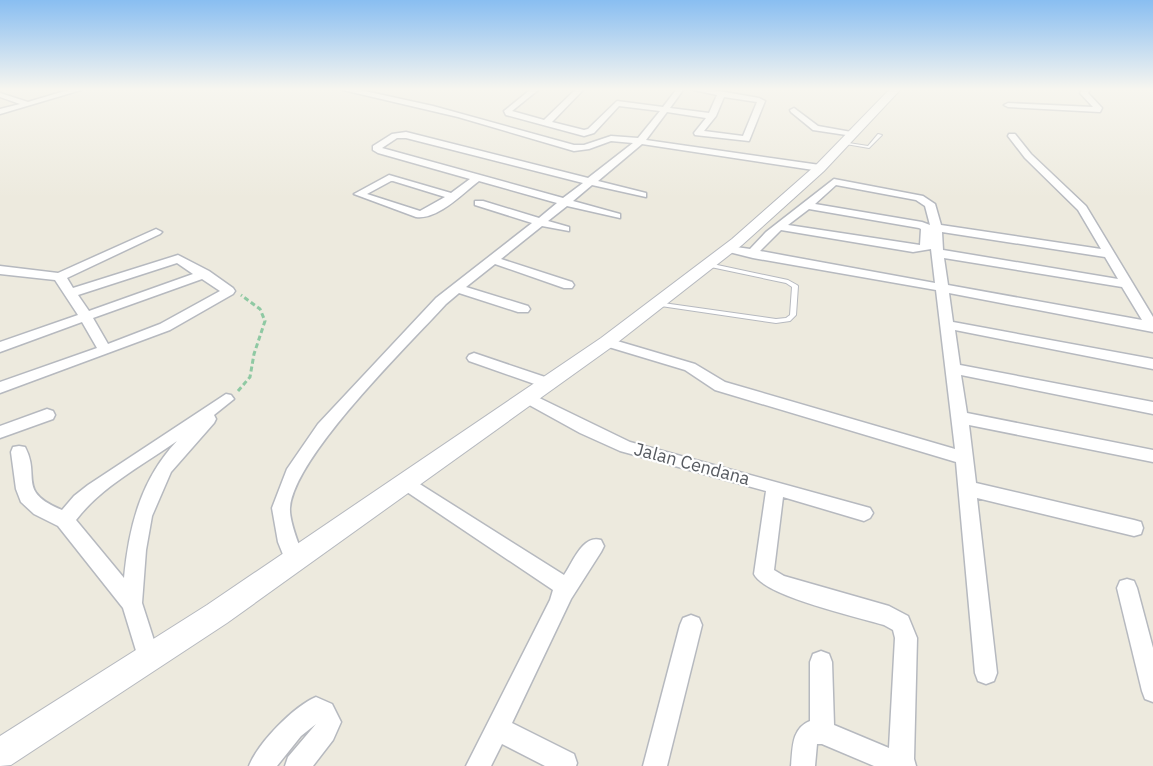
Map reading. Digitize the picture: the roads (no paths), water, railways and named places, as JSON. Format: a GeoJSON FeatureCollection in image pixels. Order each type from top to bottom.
{"type":"FeatureCollection","features":[{"type":"Feature","properties":{"kind":"street"},"geometry":{"type":"LineString","coordinates":[[500,126],[574,148],[587,148],[599,140],[609,138],[820,168]]}},
{"type":"Feature","properties":{"kind":"street"},"geometry":{"type":"LineString","coordinates":[[559,126],[588,132],[594,126]]}},
{"type":"Feature","properties":{"kind":"street"},"geometry":{"type":"LineString","coordinates":[[295,561],[288,542],[281,508],[293,474],[324,428],[429,313],[456,288],[640,141],[652,126]]}},
{"type":"Feature","properties":{"kind":"street"},"geometry":{"type":"LineString","coordinates":[[703,126],[697,132],[698,134],[746,139],[751,126]]}},
{"type":"Feature","properties":{"kind":"street"},"geometry":{"type":"LineString","coordinates":[[813,126],[847,138]]}},
{"type":"Feature","properties":{"kind":"street"},"geometry":{"type":"LineString","coordinates":[[743,248],[859,126]]}},
{"type":"Feature","properties":{"kind":"street"},"geometry":{"type":"LineString","coordinates":[[616,216],[375,149],[395,136],[402,135],[642,195]]}},
{"type":"Feature","properties":{"kind":"street"},"geometry":{"type":"LineString","coordinates":[[1012,136],[1028,156],[1082,208],[1151,322]]}},
{"type":"Feature","properties":{"kind":"street"},"geometry":{"type":"LineString","coordinates":[[466,173],[491,158]]}},
{"type":"Feature","properties":{"kind":"street"},"geometry":{"type":"LineString","coordinates":[[451,196],[394,178],[389,178],[359,194],[420,214],[451,196],[478,177]]}},
{"type":"Feature","properties":{"kind":"street"},"geometry":{"type":"LineString","coordinates":[[0,754],[149,659],[295,561],[607,342],[708,265],[780,226],[807,206],[831,183],[839,182],[924,200],[930,204],[935,226],[960,417],[986,673]]}},
{"type":"Feature","properties":{"kind":"street"},"geometry":{"type":"LineString","coordinates":[[479,203],[565,229]]}},
{"type":"Feature","properties":{"kind":"street"},"geometry":{"type":"LineString","coordinates":[[780,226],[913,249],[926,248],[927,228],[922,225],[807,206]]}},
{"type":"Feature","properties":{"kind":"street"},"geometry":{"type":"LineString","coordinates":[[935,226],[1108,251]]}},
{"type":"Feature","properties":{"kind":"street"},"geometry":{"type":"LineString","coordinates":[[0,270],[60,277],[156,232]]}},
{"type":"Feature","properties":{"kind":"street"},"geometry":{"type":"LineString","coordinates":[[743,248],[1151,322]]}},
{"type":"Feature","properties":{"kind":"street"},"geometry":{"type":"LineString","coordinates":[[937,253],[1127,284]]}},
{"type":"Feature","properties":{"kind":"street"},"geometry":{"type":"LineString","coordinates":[[0,388],[165,327],[229,291],[181,260],[171,259],[70,293]]}},
{"type":"Feature","properties":{"kind":"street"},"geometry":{"type":"LineString","coordinates":[[491,259],[568,285]]}},
{"type":"Feature","properties":{"kind":"street"},"geometry":{"type":"LineString","coordinates":[[0,347],[87,318],[205,274]]}},
{"type":"Feature","properties":{"kind":"street"},"geometry":{"type":"LineString","coordinates":[[60,277],[105,350]]}},
{"type":"Feature","properties":{"kind":"street"},"geometry":{"type":"LineString","coordinates":[[456,288],[523,309]]}},
{"type":"Feature","properties":{"kind":"street"},"geometry":{"type":"LineString","coordinates":[[948,325],[1153,364]]}},
{"type":"Feature","properties":{"kind":"street"},"geometry":{"type":"LineString","coordinates":[[607,342],[690,367],[720,386],[964,458]]}},
{"type":"Feature","properties":{"kind":"street"},"geometry":{"type":"LineString","coordinates":[[474,358],[546,383]]}},
{"type":"Feature","properties":{"kind":"street"},"geometry":{"type":"LineString","coordinates":[[953,368],[1153,408]]}},
{"type":"Feature","properties":{"kind":"street","name":"Jalan Cendana"},"geometry":{"type":"LineString","coordinates":[[527,397],[586,429],[626,447],[864,513]]}},
{"type":"Feature","properties":{"kind":"street"},"geometry":{"type":"LineString","coordinates":[[65,520],[80,501],[94,489],[226,399],[166,466],[147,501],[138,533],[132,603],[149,659]]}},
{"type":"Feature","properties":{"kind":"street"},"geometry":{"type":"LineString","coordinates":[[0,432],[47,415]]}},
{"type":"Feature","properties":{"kind":"street"},"geometry":{"type":"LineString","coordinates":[[960,417],[1153,456]]}},
{"type":"Feature","properties":{"kind":"street"},"geometry":{"type":"LineString","coordinates":[[20,452],[28,501],[37,508],[65,520],[132,603]]}},
{"type":"Feature","properties":{"kind":"street"},"geometry":{"type":"LineString","coordinates":[[407,483],[557,579],[563,585],[563,594]]}},
{"type":"Feature","properties":{"kind":"street"},"geometry":{"type":"LineString","coordinates":[[775,487],[764,573],[779,584],[889,616],[901,623],[906,638],[902,766],[822,732],[813,732],[806,737],[803,766]]}},
{"type":"Feature","properties":{"kind":"street"},"geometry":{"type":"LineString","coordinates":[[966,488],[1134,528]]}},
{"type":"Feature","properties":{"kind":"street"},"geometry":{"type":"LineString","coordinates":[[478,766],[563,594],[594,546]]}},
{"type":"Feature","properties":{"kind":"street"},"geometry":{"type":"LineString","coordinates":[[1127,588],[1153,691]]}},
{"type":"Feature","properties":{"kind":"street"},"geometry":{"type":"LineString","coordinates":[[656,766],[691,625]]}},
{"type":"Feature","properties":{"kind":"street"},"geometry":{"type":"LineString","coordinates":[[821,662],[822,732]]}},
{"type":"Feature","properties":{"kind":"street"},"geometry":{"type":"LineString","coordinates":[[261,766],[305,716],[316,710],[324,712],[329,722],[325,732],[297,766]]}},
{"type":"Feature","properties":{"kind":"street"},"geometry":{"type":"LineString","coordinates":[[498,729],[565,763]]}},
{"type":"Feature","properties":{"kind":"lane"},"geometry":{"type":"LineString","coordinates":[[847,138],[869,147],[880,135]]}},
{"type":"Feature","properties":{"kind":"lane"},"geometry":{"type":"LineString","coordinates":[[656,304],[776,321],[788,320],[793,315],[795,286],[788,282],[708,265]]}}]}
